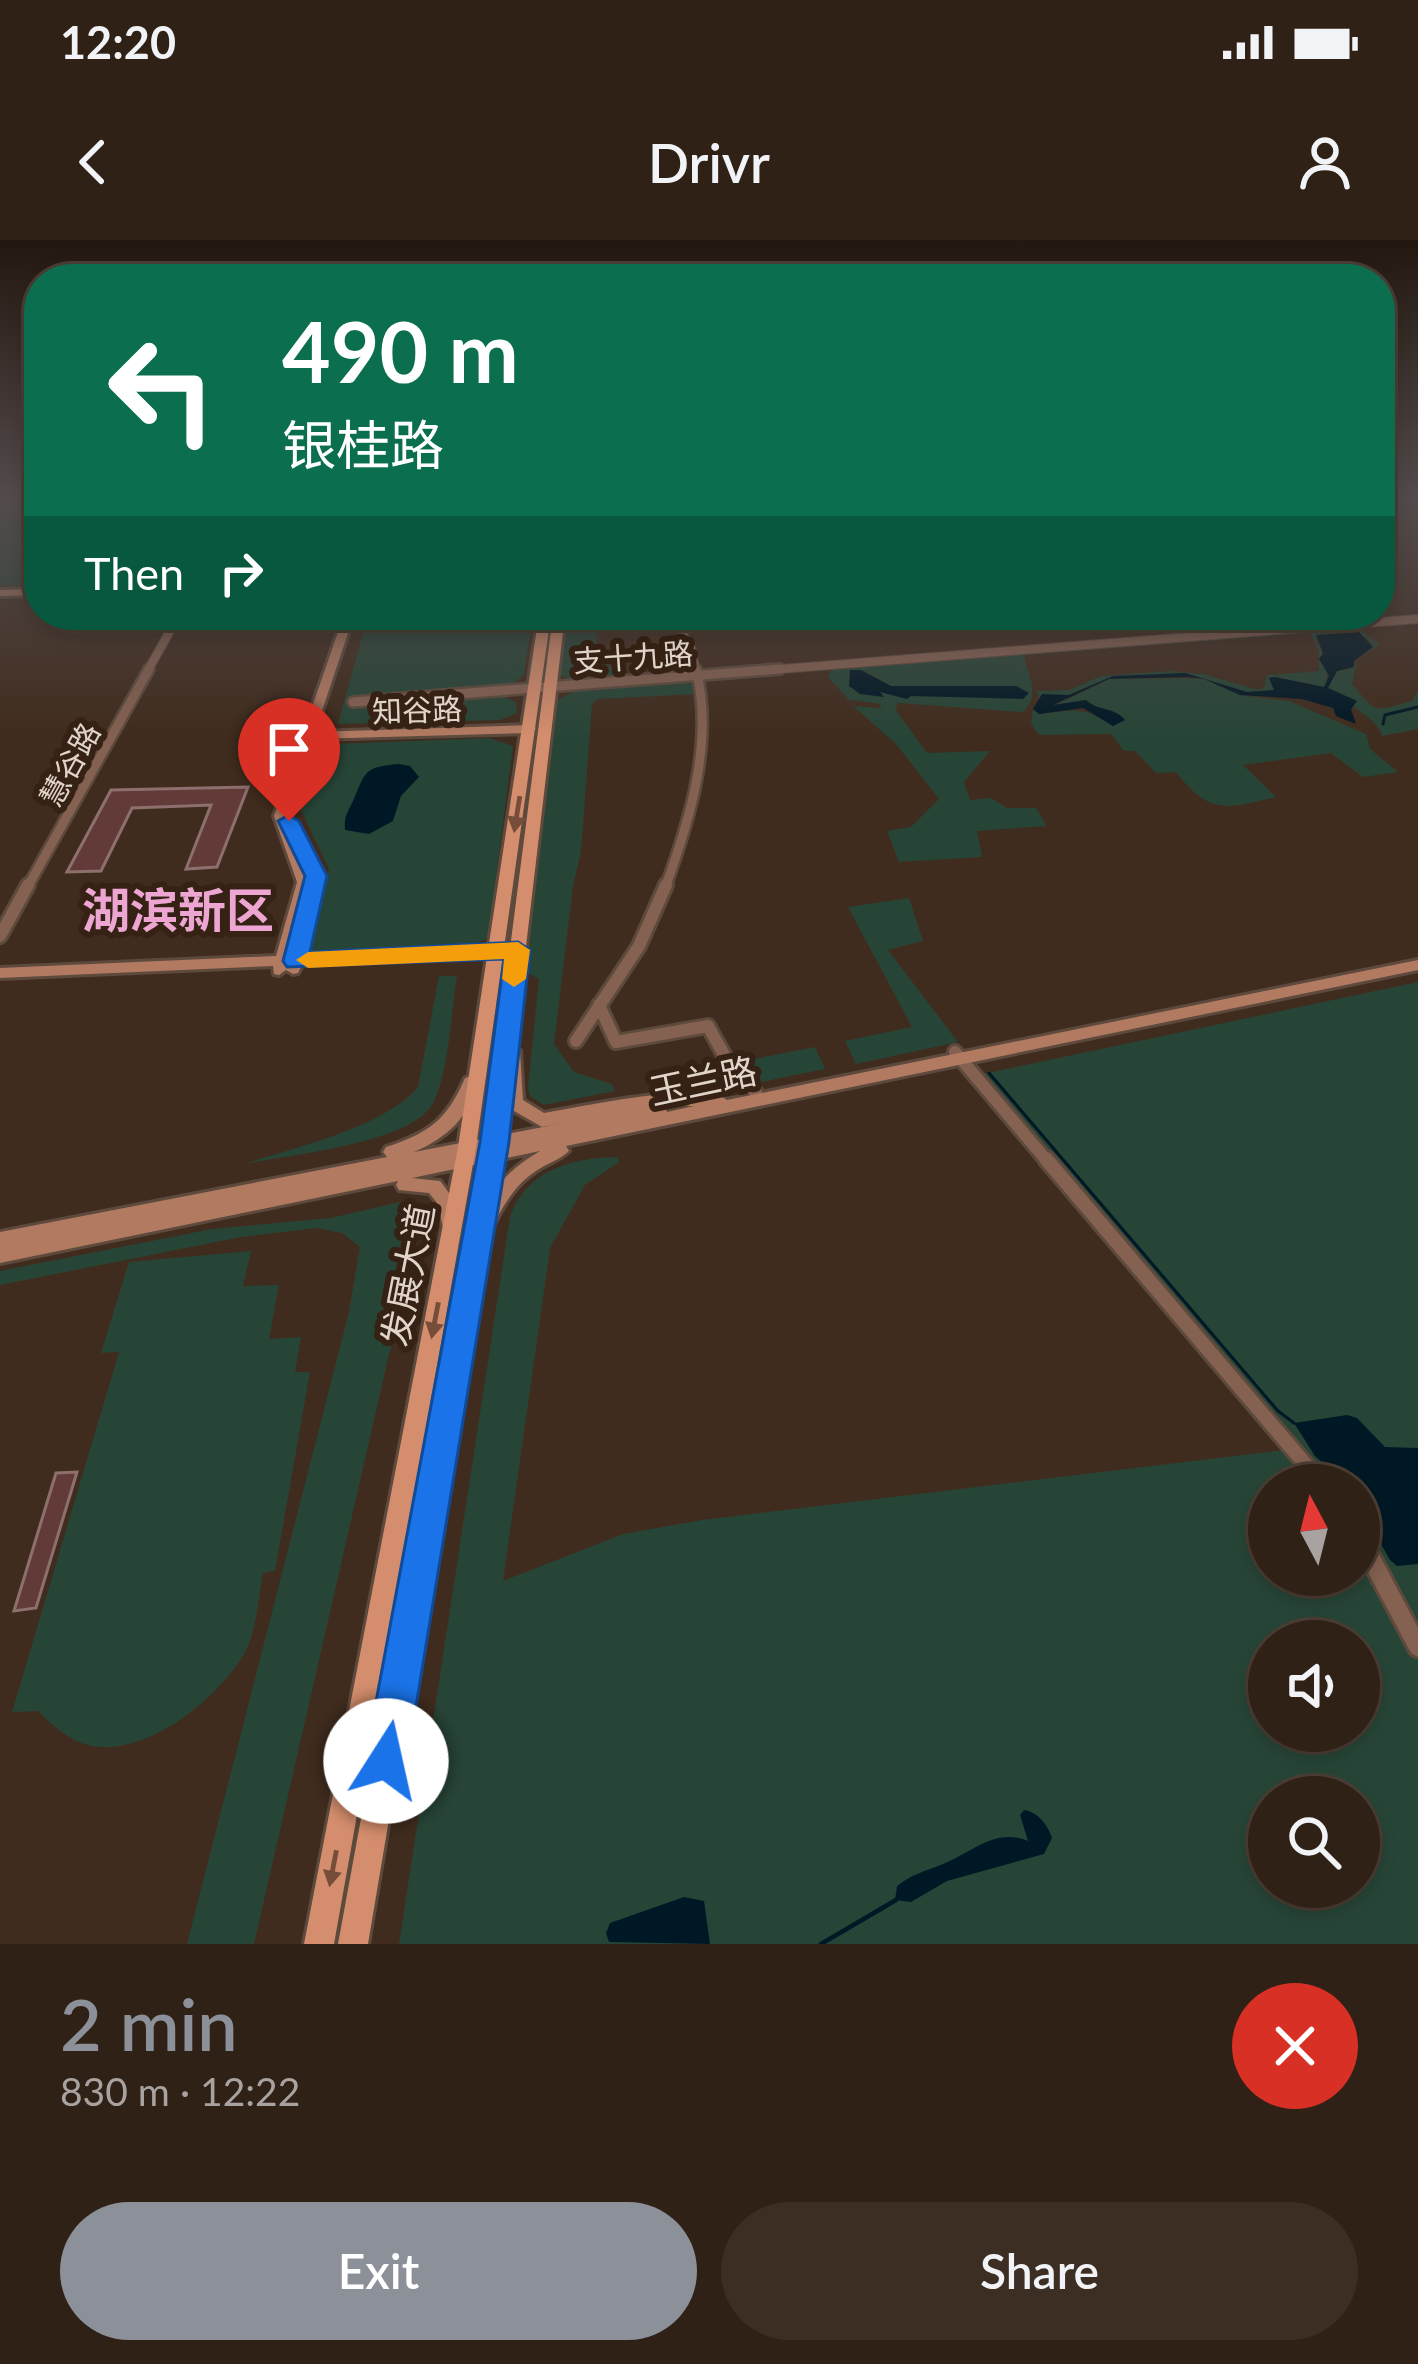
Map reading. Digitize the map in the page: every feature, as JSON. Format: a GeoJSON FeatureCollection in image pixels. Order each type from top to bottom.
{"type":"FeatureCollection","features":[{"type":"Feature","properties":{"kind":"main road","name":"发展大道"},"geometry":{"type":"LineString","coordinates":[[353,1944],[493,1150],[517,955],[545,630]]}},
{"type":"Feature","properties":{"kind":"main road","name":"发展大道"},"geometry":{"type":"LineString","coordinates":[[319,1944],[466,1155],[530,727],[556,630]]}},
{"type":"Feature","properties":{"kind":"street","name":"慧谷路"},"geometry":{"type":"LineString","coordinates":[[0,936],[171,630]]}},
{"type":"Feature","properties":{"kind":"street"},"geometry":{"type":"LineString","coordinates":[[287,966],[316,876],[288,817],[346,630]]}},
{"type":"Feature","properties":{"kind":"street"},"geometry":{"type":"LineString","coordinates":[[576,1041],[646,930],[692,796],[705,724],[699,675],[682,630]]}},
{"type":"Feature","properties":{"kind":"street","name":"支十九路"},"geometry":{"type":"LineString","coordinates":[[353,702],[1277,630]]}},
{"type":"Feature","properties":{"kind":"street","name":"知谷路"},"geometry":{"type":"LineString","coordinates":[[312,734],[530,727]]}},
{"type":"Feature","properties":{"kind":"street"},"geometry":{"type":"LineString","coordinates":[[0,976],[517,955]]}},
{"type":"Feature","properties":{"kind":"street","name":"玉兰路"},"geometry":{"type":"LineString","coordinates":[[0,1240],[220,1204],[1418,961]]}},
{"type":"Feature","properties":{"kind":"street"},"geometry":{"type":"LineString","coordinates":[[511,1003],[512,1090],[515,1102],[534,1118],[662,1100],[720,1104]]}},
{"type":"Feature","properties":{"kind":"street"},"geometry":{"type":"LineString","coordinates":[[220,1204],[296,1172],[399,1151],[443,1127],[467,1098],[488,1005]]}},
{"type":"Feature","properties":{"kind":"street"},"geometry":{"type":"LineString","coordinates":[[599,1005],[616,1042],[708,1026],[728,1062],[756,1093]]}},
{"type":"Feature","properties":{"kind":"street"},"geometry":{"type":"LineString","coordinates":[[959,1056],[1305,1464]]}},
{"type":"Feature","properties":{"kind":"street","name":"玉兰路"},"geometry":{"type":"LineString","coordinates":[[720,1104],[756,1093],[959,1056]]}},
{"type":"Feature","properties":{"kind":"street"},"geometry":{"type":"LineString","coordinates":[[472,1269],[495,1201],[526,1167],[554,1153],[671,1129],[720,1104]]}},
{"type":"Feature","properties":{"kind":"street"},"geometry":{"type":"LineString","coordinates":[[220,1204],[407,1184],[434,1186],[449,1214],[446,1264]]}},
{"type":"Feature","properties":{"kind":"street","name":"玉兰路"},"geometry":{"type":"LineString","coordinates":[[0,1256],[220,1204]]}},
{"type":"Feature","properties":{"kind":"street"},"geometry":{"type":"LineString","coordinates":[[1380,1576],[1418,1647]]}},
{"type":"Feature","properties":{"kind":"green space"},"geometry":{"type":"Polygon","coordinates":[[[0,579],[24,579],[24,585],[0,585],[0,579]]]}},
{"type":"Feature","properties":{"kind":"green space"},"geometry":{"type":"Polygon","coordinates":[[[364,630],[531,630],[524,675],[499,695],[516,702],[517,713],[500,720],[338,724],[364,630]]]}},
{"type":"Feature","properties":{"kind":"green space"},"geometry":{"type":"Polygon","coordinates":[[[562,630],[597,630],[595,656],[623,675],[683,670],[572,681],[558,674],[562,630]]]}},
{"type":"Feature","properties":{"kind":"green space"},"geometry":{"type":"Polygon","coordinates":[[[1318,630],[1360,630],[1379,644],[1359,660],[1373,647],[1367,637],[1316,639],[1323,654],[1319,660],[1310,633],[1024,655],[1032,692],[1023,712],[898,703],[895,709],[927,753],[990,751],[964,782],[970,800],[991,798],[1007,808],[1036,808],[1047,826],[977,831],[982,857],[899,862],[887,831],[911,827],[939,799],[896,744],[853,706],[880,708],[881,704],[849,700],[828,677],[832,668],[1318,630]]]}},
{"type":"Feature","properties":{"kind":"green space"},"geometry":{"type":"Polygon","coordinates":[[[1319,660],[1328,671],[1325,687],[1275,677],[1269,678],[1274,690],[1247,692],[1209,680],[1240,695],[1289,701],[1366,734],[1370,749],[1398,772],[1363,777],[1331,753],[1243,765],[1276,797],[1220,805],[1199,796],[1176,772],[1156,773],[1135,751],[1124,751],[1111,734],[1039,735],[1031,724],[1033,709],[1039,714],[1086,712],[1113,726],[1113,711],[1095,708],[1086,700],[1053,706],[1105,681],[1069,695],[1039,698],[1037,691],[1069,690],[1101,676],[1170,671],[1203,674],[1259,690],[1265,687],[1266,675],[1319,671],[1319,660]],[[1185,673],[1111,679],[1201,678],[1185,673]]]}},
{"type":"Feature","properties":{"kind":"green space"},"geometry":{"type":"Polygon","coordinates":[[[1357,662],[1352,684],[1377,708],[1412,701],[1418,691],[1418,729],[1382,736],[1343,694],[1327,688],[1337,671],[1357,662]]]}},
{"type":"Feature","properties":{"kind":"green space"},"geometry":{"type":"Polygon","coordinates":[[[677,680],[693,685],[697,694],[598,699],[592,704],[581,852],[554,1044],[574,1072],[612,1084],[615,1091],[544,1105],[530,1096],[528,1088],[539,979],[521,969],[554,702],[582,687],[677,680]]]}},
{"type":"Feature","properties":{"kind":"green space"},"geometry":{"type":"Polygon","coordinates":[[[489,738],[513,746],[488,938],[473,945],[310,952],[329,869],[300,808],[320,749],[333,744],[489,738]]]}},
{"type":"Feature","properties":{"kind":"green space"},"geometry":{"type":"Polygon","coordinates":[[[909,898],[923,941],[888,950],[958,1042],[856,1064],[845,1041],[912,1027],[848,907],[909,898]]]}},
{"type":"Feature","properties":{"kind":"green space"},"geometry":{"type":"Polygon","coordinates":[[[439,976],[457,976],[449,1041],[438,1090],[421,1117],[376,1138],[244,1164],[361,1125],[384,1114],[418,1087],[439,976]]]}},
{"type":"Feature","properties":{"kind":"green space"},"geometry":{"type":"Polygon","coordinates":[[[1418,982],[1418,1944],[399,1944],[510,1217],[527,1188],[553,1170],[584,1160],[618,1157],[619,1162],[585,1185],[550,1248],[503,1581],[623,1534],[702,1520],[1301,1448],[983,1074],[1418,982]]]}},
{"type":"Feature","properties":{"kind":"green space"},"geometry":{"type":"Polygon","coordinates":[[[815,1047],[825,1069],[761,1082],[743,1061],[815,1047]]]}},
{"type":"Feature","properties":{"kind":"green space"},"geometry":{"type":"Polygon","coordinates":[[[400,1202],[415,1212],[418,1228],[254,1944],[187,1944],[349,1312],[360,1247],[342,1233],[316,1228],[241,1237],[0,1285],[0,1271],[212,1229],[331,1218],[400,1202]]]}},
{"type":"Feature","properties":{"kind":"green space"},"geometry":{"type":"Polygon","coordinates":[[[251,1251],[243,1286],[279,1285],[269,1339],[301,1337],[295,1372],[310,1372],[275,1571],[263,1573],[244,1654],[199,1706],[136,1742],[114,1747],[84,1744],[38,1711],[12,1712],[119,1352],[101,1353],[129,1262],[251,1251]]]}},
{"type":"Feature","properties":{"kind":"water"},"geometry":{"type":"Polygon","coordinates":[[[1359,632],[1373,647],[1354,661],[1354,667],[1337,671],[1328,688],[1357,701],[1351,709],[1356,724],[1336,716],[1333,708],[1302,699],[1240,695],[1187,677],[1109,679],[1053,705],[1086,700],[1125,720],[1113,726],[1083,708],[1039,714],[1033,709],[1042,694],[1069,695],[1113,676],[1185,673],[1247,692],[1274,690],[1269,678],[1275,677],[1324,687],[1329,676],[1319,659],[1323,653],[1316,635],[1359,632]]]}},
{"type":"Feature","properties":{"kind":"water"},"geometry":{"type":"Polygon","coordinates":[[[850,670],[861,670],[891,686],[1016,686],[1029,693],[1023,699],[860,694],[849,686],[850,670]]]}},
{"type":"Feature","properties":{"kind":"water"},"geometry":{"type":"Polygon","coordinates":[[[399,764],[410,766],[419,777],[401,796],[393,821],[369,834],[345,830],[346,815],[366,773],[399,764]]]}},
{"type":"Feature","properties":{"kind":"water"},"geometry":{"type":"Polygon","coordinates":[[[1347,1415],[1357,1418],[1385,1447],[1418,1448],[1418,1564],[1397,1566],[1380,1542],[1380,1464],[1324,1464],[1294,1423],[1347,1415]]]}},
{"type":"Feature","properties":{"kind":"water"},"geometry":{"type":"Polygon","coordinates":[[[1024,1810],[1038,1816],[1050,1833],[1044,1854],[947,1881],[911,1902],[895,1900],[897,1886],[903,1882],[984,1843],[1005,1837],[1028,1841],[1020,1815],[1024,1810]]]}},
{"type":"Feature","properties":{"kind":"water"},"geometry":{"type":"Polygon","coordinates":[[[684,1897],[704,1901],[710,1944],[609,1942],[610,1923],[684,1897]]]}},
{"type":"Feature","properties":{"kind":"building"},"geometry":{"type":"Polygon","coordinates":[[[248,787],[217,867],[186,869],[211,805],[132,808],[101,871],[67,872],[111,790],[248,787]]]}},
{"type":"Feature","properties":{"kind":"building"},"geometry":{"type":"Polygon","coordinates":[[[77,1472],[36,1608],[14,1611],[56,1473],[77,1472]]]}},
{"type":"Feature","properties":{"kind":"waterway"},"geometry":{"type":"LineString","coordinates":[[1383,724],[1385,715],[1418,707]]}},
{"type":"Feature","properties":{"kind":"waterway"},"geometry":{"type":"LineString","coordinates":[[989,1073],[1278,1411],[1294,1423]]}},
{"type":"Feature","properties":{"kind":"waterway"},"geometry":{"type":"LineString","coordinates":[[821,1944],[896,1900]]}},
{"type":"Feature","properties":{"kind":"slow traffic"},"geometry":{"type":"LineString","coordinates":[[308,960],[518,950],[514,979]]}},
{"type":"Feature","properties":{"kind":"district","name":"湖滨新区"},"geometry":{"type":"Point","coordinates":[178,909]}},
{"type":"Feature","properties":{"kind":"route"},"geometry":{"type":"LineString","coordinates":[[289,821],[316,876],[296,961],[518,950],[494,1142],[386,1761]]}}]}
